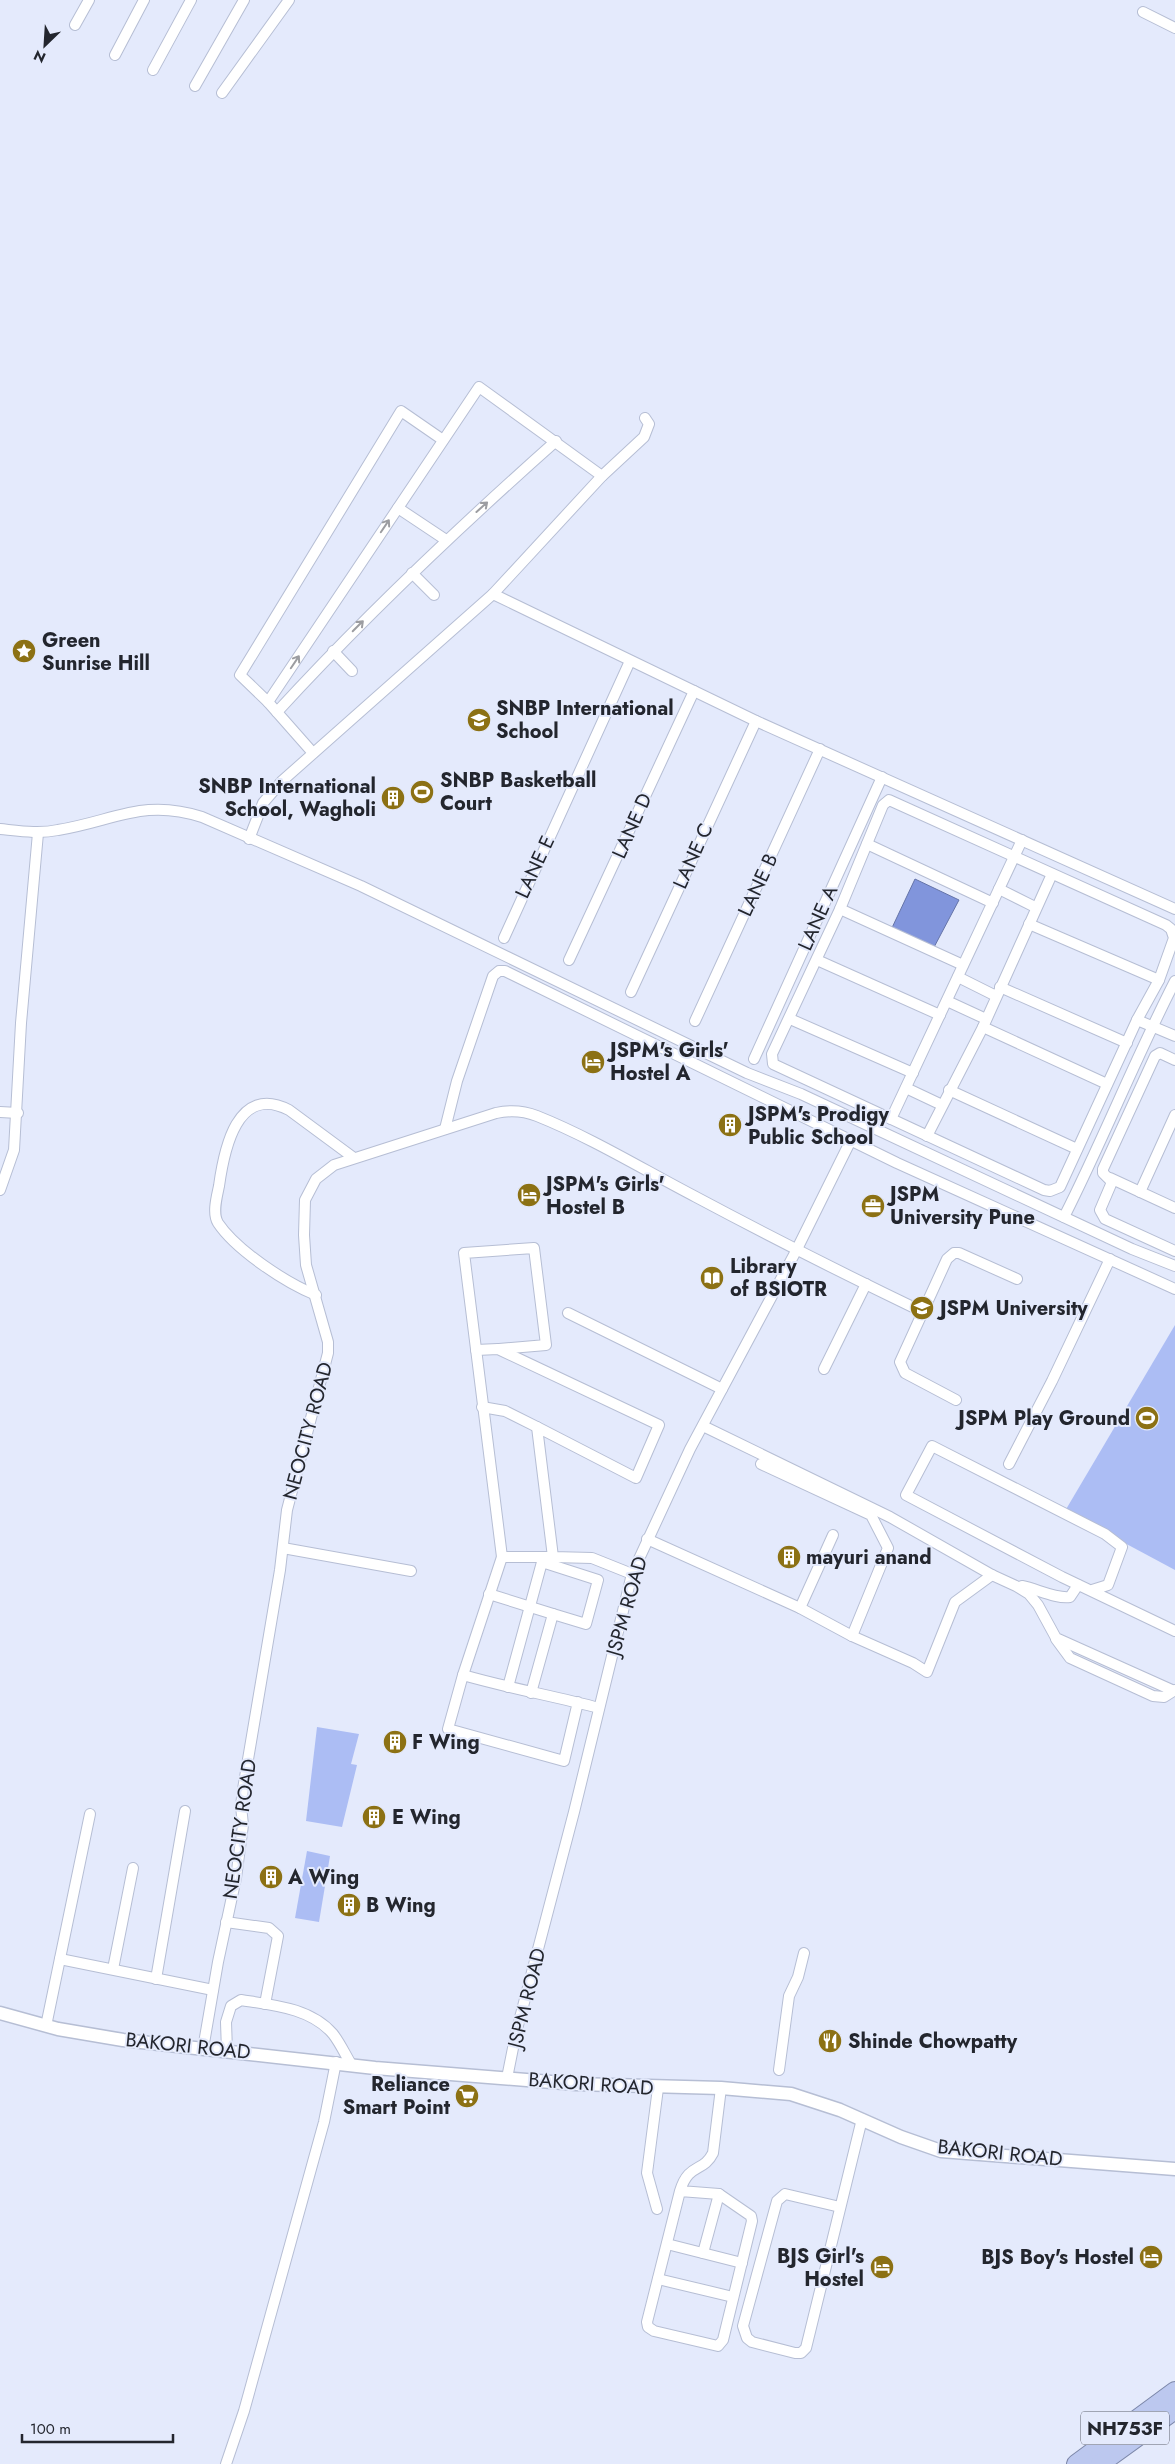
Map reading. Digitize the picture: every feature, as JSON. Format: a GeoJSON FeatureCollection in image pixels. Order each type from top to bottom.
{"type":"FeatureCollection","features":[{"type":"Feature","properties":{"kind":"highway","name":"NH753F"},"geometry":{"type":"LineString","coordinates":[[1076,2464],[1175,2391]]}},
{"type":"Feature","properties":{"kind":"highway","name":"NH753F"},"geometry":{"type":"LineString","coordinates":[[1100,2464],[1175,2410]]}},
{"type":"Feature","properties":{"kind":"street"},"geometry":{"type":"LineString","coordinates":[[75,25],[89,0]]}},
{"type":"Feature","properties":{"kind":"street"},"geometry":{"type":"LineString","coordinates":[[114,56],[144,0]]}},
{"type":"Feature","properties":{"kind":"street"},"geometry":{"type":"LineString","coordinates":[[153,70],[191,0]]}},
{"type":"Feature","properties":{"kind":"street"},"geometry":{"type":"LineString","coordinates":[[195,86],[244,0]]}},
{"type":"Feature","properties":{"kind":"street"},"geometry":{"type":"LineString","coordinates":[[222,93],[269,31],[289,0]]}},
{"type":"Feature","properties":{"kind":"street"},"geometry":{"type":"LineString","coordinates":[[1143,12],[1175,28]]}},
{"type":"Feature","properties":{"kind":"street"},"geometry":{"type":"LineString","coordinates":[[268,702],[479,388],[556,441],[602,476]]}},
{"type":"Feature","properties":{"kind":"street"},"geometry":{"type":"LineString","coordinates":[[313,753],[268,702],[240,675],[400,411],[443,440]]}},
{"type":"Feature","properties":{"kind":"street"},"geometry":{"type":"LineString","coordinates":[[249,839],[259,811],[269,794],[493,594],[602,476],[644,438],[649,424],[645,418]]}},
{"type":"Feature","properties":{"kind":"street"},"geometry":{"type":"LineString","coordinates":[[277,712],[333,651],[412,572],[556,441]]}},
{"type":"Feature","properties":{"kind":"street"},"geometry":{"type":"LineString","coordinates":[[398,508],[446,540]]}},
{"type":"Feature","properties":{"kind":"street"},"geometry":{"type":"LineString","coordinates":[[412,572],[434,595]]}},
{"type":"Feature","properties":{"kind":"street"},"geometry":{"type":"LineString","coordinates":[[493,594],[756,721],[1175,909]]}},
{"type":"Feature","properties":{"kind":"street"},"geometry":{"type":"LineString","coordinates":[[333,651],[352,670]]}},
{"type":"Feature","properties":{"kind":"street","name":"LANE E"},"geometry":{"type":"LineString","coordinates":[[504,938],[630,661]]}},
{"type":"Feature","properties":{"kind":"street","name":"LANE D"},"geometry":{"type":"LineString","coordinates":[[569,960],[694,691]]}},
{"type":"Feature","properties":{"kind":"street","name":"LANE C"},"geometry":{"type":"LineString","coordinates":[[631,992],[756,721]]}},
{"type":"Feature","properties":{"kind":"street","name":"LANE B"},"geometry":{"type":"LineString","coordinates":[[695,1021],[820,749]]}},
{"type":"Feature","properties":{"kind":"street","name":"LANE A"},"geometry":{"type":"LineString","coordinates":[[754,1059],[882,777]]}},
{"type":"Feature","properties":{"kind":"street"},"geometry":{"type":"LineString","coordinates":[[889,800],[1014,857],[1171,929],[1174,938],[1160,980],[1137,1020],[1060,1187],[1050,1192],[777,1068],[771,1059],[840,909],[883,805],[889,800]]}},
{"type":"Feature","properties":{"kind":"street"},"geometry":{"type":"LineString","coordinates":[[0,829],[38,832],[71,828],[137,810],[170,808],[202,817],[361,886],[747,1073],[801,1094],[903,1143],[1175,1266]]}},
{"type":"Feature","properties":{"kind":"street"},"geometry":{"type":"LineString","coordinates":[[0,1190],[14,1150],[18,1113],[18,1070],[38,832]]}},
{"type":"Feature","properties":{"kind":"street"},"geometry":{"type":"LineString","coordinates":[[891,1119],[1022,840]]}},
{"type":"Feature","properties":{"kind":"street"},"geometry":{"type":"LineString","coordinates":[[867,844],[993,903]]}},
{"type":"Feature","properties":{"kind":"street"},"geometry":{"type":"LineString","coordinates":[[927,1136],[984,1023],[1052,874]]}},
{"type":"Feature","properties":{"kind":"street"},"geometry":{"type":"LineString","coordinates":[[999,889],[1036,908]]}},
{"type":"Feature","properties":{"kind":"street"},"geometry":{"type":"LineString","coordinates":[[840,909],[963,966]]}},
{"type":"Feature","properties":{"kind":"street"},"geometry":{"type":"LineString","coordinates":[[1029,924],[1160,980]]}},
{"type":"Feature","properties":{"kind":"street"},"geometry":{"type":"LineString","coordinates":[[817,960],[940,1015]]}},
{"type":"Feature","properties":{"kind":"street"},"geometry":{"type":"LineString","coordinates":[[445,1129],[457,1081],[493,976],[500,971],[505,971],[851,1140],[1175,1289]]}},
{"type":"Feature","properties":{"kind":"street"},"geometry":{"type":"LineString","coordinates":[[958,978],[998,991],[1127,1043]]}},
{"type":"Feature","properties":{"kind":"street"},"geometry":{"type":"LineString","coordinates":[[1064,1217],[1175,981]]}},
{"type":"Feature","properties":{"kind":"street"},"geometry":{"type":"LineString","coordinates":[[947,1001],[984,1023],[1107,1084]]}},
{"type":"Feature","properties":{"kind":"street"},"geometry":{"type":"LineString","coordinates":[[790,1018],[912,1073]]}},
{"type":"Feature","properties":{"kind":"street"},"geometry":{"type":"LineString","coordinates":[[1137,1020],[1175,1036]]}},
{"type":"Feature","properties":{"kind":"street"},"geometry":{"type":"LineString","coordinates":[[1175,1060],[1160,1053],[1155,1056],[1103,1169],[1103,1173],[1110,1178],[1175,1208]]}},
{"type":"Feature","properties":{"kind":"street"},"geometry":{"type":"LineString","coordinates":[[906,1088],[942,1105]]}},
{"type":"Feature","properties":{"kind":"street"},"geometry":{"type":"LineString","coordinates":[[949,1090],[1077,1149]]}},
{"type":"Feature","properties":{"kind":"street"},"geometry":{"type":"LineString","coordinates":[[316,1295],[277,1276],[218,1223],[216,1210],[227,1142],[234,1127],[251,1108],[275,1104],[289,1110],[354,1158]]}},
{"type":"Feature","properties":{"kind":"street","name":"NEOCITY ROAD"},"geometry":{"type":"LineString","coordinates":[[202,2049],[240,1854],[244,1789],[283,1548],[287,1510],[328,1353],[328,1342],[306,1265],[304,1234],[305,1200],[310,1187],[324,1171],[354,1158],[508,1111],[537,1116],[603,1147],[796,1250],[923,1312]]}},
{"type":"Feature","properties":{"kind":"street"},"geometry":{"type":"LineString","coordinates":[[0,1112],[18,1113]]}},
{"type":"Feature","properties":{"kind":"street"},"geometry":{"type":"LineString","coordinates":[[1140,1192],[1175,1115]]}},
{"type":"Feature","properties":{"kind":"street"},"geometry":{"type":"LineString","coordinates":[[1092,1118],[1108,1124]]}},
{"type":"Feature","properties":{"kind":"street"},"geometry":{"type":"LineString","coordinates":[[903,1143],[911,1128]]}},
{"type":"Feature","properties":{"kind":"street","name":"JSPM ROAD"},"geometry":{"type":"LineString","coordinates":[[507,2078],[516,2033],[632,1574],[647,1539],[703,1426],[796,1250],[851,1140]]}},
{"type":"Feature","properties":{"kind":"street"},"geometry":{"type":"LineString","coordinates":[[1110,1178],[1111,1186],[1100,1210],[1102,1217],[1175,1251]]}},
{"type":"Feature","properties":{"kind":"street"},"geometry":{"type":"LineString","coordinates":[[476,1350],[546,1345],[534,1248],[464,1253],[482,1407],[502,1557],[463,1674],[448,1729],[564,1761],[578,1702]]}},
{"type":"Feature","properties":{"kind":"street"},"geometry":{"type":"LineString","coordinates":[[956,1400],[905,1373],[901,1368],[900,1362],[947,1259],[954,1253],[959,1253],[1017,1278]]}},
{"type":"Feature","properties":{"kind":"street"},"geometry":{"type":"LineString","coordinates":[[1008,1464],[1052,1381],[1110,1259]]}},
{"type":"Feature","properties":{"kind":"street"},"geometry":{"type":"LineString","coordinates":[[824,1370],[866,1284]]}},
{"type":"Feature","properties":{"kind":"street"},"geometry":{"type":"LineString","coordinates":[[568,1313],[722,1389]]}},
{"type":"Feature","properties":{"kind":"street"},"geometry":{"type":"LineString","coordinates":[[482,1407],[505,1411],[636,1478],[659,1425],[498,1349]]}},
{"type":"Feature","properties":{"kind":"street"},"geometry":{"type":"LineString","coordinates":[[703,1426],[890,1516],[992,1575],[1016,1586],[1029,1594],[1038,1605],[1056,1638],[1175,1691]]}},
{"type":"Feature","properties":{"kind":"street"},"geometry":{"type":"LineString","coordinates":[[508,1687],[530,1606],[546,1558],[537,1427]]}},
{"type":"Feature","properties":{"kind":"street"},"geometry":{"type":"LineString","coordinates":[[1092,1590],[1108,1585],[1122,1547],[1104,1534],[932,1446],[906,1494],[1078,1585],[1175,1631]]}},
{"type":"Feature","properties":{"kind":"street"},"geometry":{"type":"LineString","coordinates":[[761,1464],[870,1516],[888,1548],[852,1636]]}},
{"type":"Feature","properties":{"kind":"street"},"geometry":{"type":"LineString","coordinates":[[800,1608],[833,1535]]}},
{"type":"Feature","properties":{"kind":"street"},"geometry":{"type":"LineString","coordinates":[[647,1539],[800,1608],[852,1636],[913,1663],[928,1672],[955,1602],[992,1575]]}},
{"type":"Feature","properties":{"kind":"street"},"geometry":{"type":"LineString","coordinates":[[283,1548],[411,1571]]}},
{"type":"Feature","properties":{"kind":"street"},"geometry":{"type":"LineString","coordinates":[[502,1557],[592,1558],[632,1574]]}},
{"type":"Feature","properties":{"kind":"street"},"geometry":{"type":"LineString","coordinates":[[490,1594],[586,1624],[598,1580],[546,1558]]}},
{"type":"Feature","properties":{"kind":"street"},"geometry":{"type":"LineString","coordinates":[[1016,1586],[1040,1590],[1064,1598],[1070,1597],[1078,1585]]}},
{"type":"Feature","properties":{"kind":"street"},"geometry":{"type":"LineString","coordinates":[[531,1693],[553,1614]]}},
{"type":"Feature","properties":{"kind":"street"},"geometry":{"type":"LineString","coordinates":[[463,1674],[531,1693],[599,1708]]}},
{"type":"Feature","properties":{"kind":"street"},"geometry":{"type":"LineString","coordinates":[[156,1979],[185,1811]]}},
{"type":"Feature","properties":{"kind":"street"},"geometry":{"type":"LineString","coordinates":[[46,2026],[90,1814]]}},
{"type":"Feature","properties":{"kind":"street"},"geometry":{"type":"LineString","coordinates":[[113,1970],[133,1868]]}},
{"type":"Feature","properties":{"kind":"street"},"geometry":{"type":"LineString","coordinates":[[226,1922],[269,1928],[278,1936],[265,2004]]}},
{"type":"Feature","properties":{"kind":"street"},"geometry":{"type":"LineString","coordinates":[[779,2070],[789,1996],[798,1977],[804,1953]]}},
{"type":"Feature","properties":{"kind":"street"},"geometry":{"type":"LineString","coordinates":[[60,1959],[213,1990]]}},
{"type":"Feature","properties":{"kind":"street"},"geometry":{"type":"LineString","coordinates":[[227,2051],[226,2022],[231,2006],[241,2000],[304,2013],[320,2022],[334,2035],[351,2064]]}},
{"type":"Feature","properties":{"kind":"street","name":"BAKORI ROAD"},"geometry":{"type":"LineString","coordinates":[[0,2013],[46,2026],[123,2040],[202,2049],[507,2078],[658,2088],[721,2088],[791,2094],[813,2100],[901,2137],[941,2151],[1175,2169]]}},
{"type":"Feature","properties":{"kind":"street"},"geometry":{"type":"LineString","coordinates":[[226,2464],[244,2411],[324,2122],[336,2062]]}},
{"type":"Feature","properties":{"kind":"street"},"geometry":{"type":"LineString","coordinates":[[657,2209],[647,2173],[658,2088]]}},
{"type":"Feature","properties":{"kind":"street"},"geometry":{"type":"LineString","coordinates":[[680,2191],[719,2194],[751,2216],[752,2221],[734,2297],[723,2340],[718,2346],[654,2331],[648,2327],[680,2191],[690,2171],[710,2160],[713,2153],[721,2088]]}},
{"type":"Feature","properties":{"kind":"street"},"geometry":{"type":"LineString","coordinates":[[840,2207],[785,2194],[777,2201],[743,2326],[747,2338],[752,2342],[795,2353],[801,2353],[806,2348],[862,2119]]}},
{"type":"Feature","properties":{"kind":"street"},"geometry":{"type":"LineString","coordinates":[[703,2253],[719,2194]]}},
{"type":"Feature","properties":{"kind":"street"},"geometry":{"type":"LineString","coordinates":[[667,2244],[742,2263]]}},
{"type":"Feature","properties":{"kind":"street"},"geometry":{"type":"LineString","coordinates":[[658,2279],[734,2297]]}},
{"type":"Feature","properties":{"kind":"shaded area"},"geometry":{"type":"Polygon","coordinates":[[[915,879],[959,900],[932,951],[890,932],[915,879]]]}},
{"type":"Feature","properties":{"kind":"shaded area","name":"JSPM Play Ground"},"geometry":{"type":"Polygon","coordinates":[[[1175,1325],[1175,1570],[1065,1511],[1175,1325]]]}},
{"type":"Feature","properties":{"kind":"shaded area"},"geometry":{"type":"Polygon","coordinates":[[[317,1727],[359,1734],[351,1764],[357,1765],[342,1827],[306,1821],[317,1727]]]}},
{"type":"Feature","properties":{"kind":"shaded area"},"geometry":{"type":"Polygon","coordinates":[[[307,1851],[330,1856],[319,1922],[295,1918],[307,1851]]]}},
{"type":"Feature","properties":{"kind":"place","name":"Green Sunrise Hill"},"geometry":{"type":"Point","coordinates":[24,651]}},
{"type":"Feature","properties":{"kind":"place","name":"SNBP International School"},"geometry":{"type":"Point","coordinates":[479,720]}},
{"type":"Feature","properties":{"kind":"place","name":"SNBP Basketball Court"},"geometry":{"type":"Point","coordinates":[422,792]}},
{"type":"Feature","properties":{"kind":"place","name":"SNBP International School, Wagholi"},"geometry":{"type":"Point","coordinates":[393,798]}},
{"type":"Feature","properties":{"kind":"place","name":"JSPM's Girls' Hostel A"},"geometry":{"type":"Point","coordinates":[593,1062]}},
{"type":"Feature","properties":{"kind":"place","name":"JSPM's Prodigy Public School"},"geometry":{"type":"Point","coordinates":[730,1125]}},
{"type":"Feature","properties":{"kind":"place","name":"JSPM's Girls' Hostel B"},"geometry":{"type":"Point","coordinates":[529,1195]}},
{"type":"Feature","properties":{"kind":"place","name":"JSPM University Pune"},"geometry":{"type":"Point","coordinates":[873,1206]}},
{"type":"Feature","properties":{"kind":"place","name":"Library of BSIOTR"},"geometry":{"type":"Point","coordinates":[712,1278]}},
{"type":"Feature","properties":{"kind":"place","name":"JSPM University"},"geometry":{"type":"Point","coordinates":[922,1308]}},
{"type":"Feature","properties":{"kind":"place","name":"JSPM Play Ground"},"geometry":{"type":"Point","coordinates":[1147,1418]}},
{"type":"Feature","properties":{"kind":"place","name":"mayuri anand"},"geometry":{"type":"Point","coordinates":[789,1557]}},
{"type":"Feature","properties":{"kind":"place","name":"F Wing"},"geometry":{"type":"Point","coordinates":[395,1742]}},
{"type":"Feature","properties":{"kind":"place","name":"E Wing"},"geometry":{"type":"Point","coordinates":[374,1817]}},
{"type":"Feature","properties":{"kind":"place","name":"A Wing"},"geometry":{"type":"Point","coordinates":[271,1877]}},
{"type":"Feature","properties":{"kind":"place","name":"B Wing"},"geometry":{"type":"Point","coordinates":[349,1905]}},
{"type":"Feature","properties":{"kind":"place","name":"Shinde Chowpatty"},"geometry":{"type":"Point","coordinates":[830,2041]}},
{"type":"Feature","properties":{"kind":"place","name":"Reliance Smart Point"},"geometry":{"type":"Point","coordinates":[467,2096]}},
{"type":"Feature","properties":{"kind":"place","name":"BJS Boy's Hostel"},"geometry":{"type":"Point","coordinates":[1151,2257]}},
{"type":"Feature","properties":{"kind":"place","name":"BJS Girl's Hostel"},"geometry":{"type":"Point","coordinates":[882,2267]}}]}
